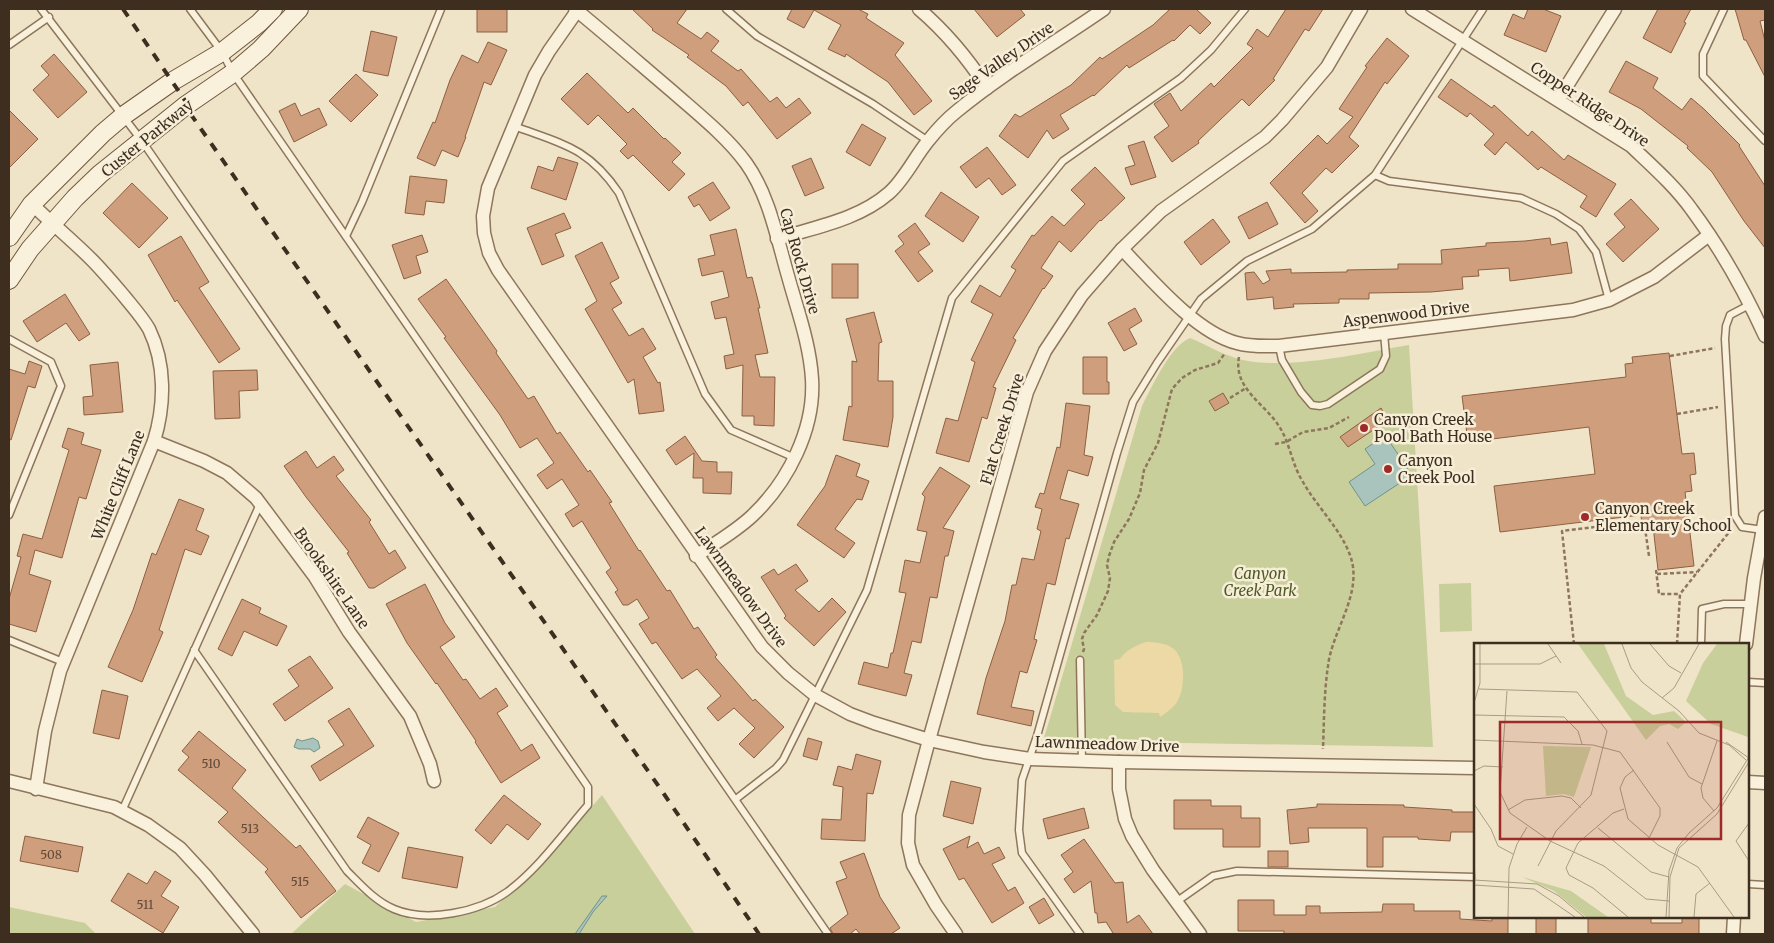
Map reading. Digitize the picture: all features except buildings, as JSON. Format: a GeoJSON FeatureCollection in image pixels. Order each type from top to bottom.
{"type":"FeatureCollection","features":[{"type":"Feature","properties":{"kind":"street","name":"Custer Parkway"},"geometry":{"type":"LineString","coordinates":[[9,237],[32,204],[103,133],[123,116],[173,81],[222,52],[259,23],[273,9]]}},
{"type":"Feature","properties":{"kind":"street","name":"Custer Parkway"},"geometry":{"type":"LineString","coordinates":[[9,280],[51,223],[100,174],[185,106],[233,72],[260,49],[299,9]]}},
{"type":"Feature","properties":{"kind":"street"},"geometry":{"type":"LineString","coordinates":[[919,9],[940,27],[967,57],[987,88]]}},
{"type":"Feature","properties":{"kind":"street","name":"Sage Valley Drive"},"geometry":{"type":"LineString","coordinates":[[777,238],[851,216],[871,207],[890,192],[928,141],[956,112],[987,88],[1104,9]]}},
{"type":"Feature","properties":{"kind":"street","name":"Flat Creek Drive"},"geometry":{"type":"LineString","coordinates":[[956,934],[917,876],[913,865],[909,849],[908,826],[911,803],[1027,392],[1045,351],[1082,295],[1122,249],[1161,211],[1264,137],[1282,120],[1327,67],[1361,9]]}},
{"type":"Feature","properties":{"kind":"street","name":"Copper Ridge Drive"},"geometry":{"type":"LineString","coordinates":[[1412,9],[1631,146],[1662,175],[1692,209],[1751,304],[1765,336]]}},
{"type":"Feature","properties":{"kind":"street"},"geometry":{"type":"LineString","coordinates":[[1558,100],[1615,9]]}},
{"type":"Feature","properties":{"kind":"street","name":"Lawnmeadow Drive"},"geometry":{"type":"LineString","coordinates":[[576,10],[535,75],[485,197],[483,216],[486,242],[493,262],[624,449],[696,556],[762,648],[777,664],[815,696],[850,714],[929,740],[984,752],[1030,759],[1474,768]]}},
{"type":"Feature","properties":{"kind":"street","name":"Cap Rock Drive"},"geometry":{"type":"LineString","coordinates":[[576,10],[698,114],[746,163],[756,180],[768,210],[807,345],[812,379],[810,409],[795,458],[774,491],[753,515],[732,532],[696,556]]}},
{"type":"Feature","properties":{"kind":"street","name":"White Cliff Lane"},"geometry":{"type":"LineString","coordinates":[[32,204],[90,258],[132,306],[148,328],[156,347],[161,369],[162,386],[162,406],[154,441],[64,662],[50,709],[36,788]]}},
{"type":"Feature","properties":{"kind":"street","name":"Aspenwood Drive"},"geometry":{"type":"LineString","coordinates":[[1122,249],[1190,316],[1208,331],[1220,338],[1238,344],[1279,346],[1574,310],[1608,300],[1654,278],[1709,235]]}},
{"type":"Feature","properties":{"kind":"street","name":"Brookshire Lane"},"geometry":{"type":"LineString","coordinates":[[154,441],[204,461],[227,473],[243,485],[260,503],[315,577],[350,632],[410,716],[430,764],[434,781]]}},
{"type":"Feature","properties":{"kind":"street"},"geometry":{"type":"LineString","coordinates":[[1746,643],[1750,604],[1760,578],[1765,517]]}},
{"type":"Feature","properties":{"kind":"street"},"geometry":{"type":"LineString","coordinates":[[1119,762],[1119,789],[1125,819],[1132,836],[1200,934]]}},
{"type":"Feature","properties":{"kind":"street"},"geometry":{"type":"LineString","coordinates":[[9,781],[104,804],[148,825],[180,848],[205,875],[253,934]]}},
{"type":"Feature","properties":{"kind":"street"},"geometry":{"type":"LineString","coordinates":[[1749,782],[1765,783]]}},
{"type":"Feature","properties":{"kind":"street"},"geometry":{"type":"LineString","coordinates":[[9,786],[36,788]]}},
{"type":"Feature","properties":{"kind":"street"},"geometry":{"type":"LineString","coordinates":[[1733,934],[1734,918]]}},
{"type":"Feature","properties":{"kind":"lane"},"geometry":{"type":"LineString","coordinates":[[41,9],[142,141],[588,786],[588,805],[524,877],[507,892],[489,902],[471,909],[438,915],[406,913],[394,909],[364,889],[347,871],[194,650]]}},
{"type":"Feature","properties":{"kind":"lane"},"geometry":{"type":"LineString","coordinates":[[190,9],[222,52],[233,72],[697,747],[736,799],[828,934]]}},
{"type":"Feature","properties":{"kind":"lane"},"geometry":{"type":"LineString","coordinates":[[346,236],[362,202],[441,9]]}},
{"type":"Feature","properties":{"kind":"lane"},"geometry":{"type":"LineString","coordinates":[[726,9],[757,36],[873,104],[928,141]]}},
{"type":"Feature","properties":{"kind":"lane"},"geometry":{"type":"LineString","coordinates":[[736,799],[776,768],[783,760],[867,590],[952,298],[1063,161],[1180,78],[1211,50],[1245,9]]}},
{"type":"Feature","properties":{"kind":"lane"},"geometry":{"type":"LineString","coordinates":[[1080,934],[1022,853],[1018,830],[1022,788],[1024,772],[1030,759],[1133,402],[1200,299],[1247,261],[1312,229],[1375,175],[1483,9]]}},
{"type":"Feature","properties":{"kind":"lane"},"geometry":{"type":"LineString","coordinates":[[1724,9],[1703,54],[1703,76],[1765,141]]}},
{"type":"Feature","properties":{"kind":"lane"},"geometry":{"type":"LineString","coordinates":[[9,45],[49,17]]}},
{"type":"Feature","properties":{"kind":"lane"},"geometry":{"type":"LineString","coordinates":[[513,126],[582,153],[606,174],[619,193],[706,394],[731,430],[795,458]]}},
{"type":"Feature","properties":{"kind":"lane"},"geometry":{"type":"LineString","coordinates":[[1375,175],[1389,181],[1521,198],[1556,214],[1579,228],[1596,252],[1608,300]]}},
{"type":"Feature","properties":{"kind":"lane"},"geometry":{"type":"LineString","coordinates":[[1751,304],[1730,315],[1726,326],[1726,349],[1735,516],[1742,526],[1763,530]]}},
{"type":"Feature","properties":{"kind":"lane"},"geometry":{"type":"LineString","coordinates":[[1279,346],[1282,360],[1302,392],[1312,405],[1320,406],[1328,404],[1380,369],[1386,356],[1384,333]]}},
{"type":"Feature","properties":{"kind":"lane"},"geometry":{"type":"LineString","coordinates":[[9,339],[51,362],[61,386],[9,515]]}},
{"type":"Feature","properties":{"kind":"lane"},"geometry":{"type":"LineString","coordinates":[[122,811],[260,503]]}},
{"type":"Feature","properties":{"kind":"lane"},"geometry":{"type":"LineString","coordinates":[[1701,643],[1702,609],[1724,604],[1750,604]]}},
{"type":"Feature","properties":{"kind":"lane"},"geometry":{"type":"LineString","coordinates":[[9,640],[64,662]]}},
{"type":"Feature","properties":{"kind":"lane"},"geometry":{"type":"LineString","coordinates":[[1080,660],[1082,761]]}},
{"type":"Feature","properties":{"kind":"lane"},"geometry":{"type":"LineString","coordinates":[[1749,682],[1765,683]]}},
{"type":"Feature","properties":{"kind":"lane"},"geometry":{"type":"LineString","coordinates":[[1176,902],[1213,876],[1237,871],[1474,877]]}},
{"type":"Feature","properties":{"kind":"lane"},"geometry":{"type":"LineString","coordinates":[[1749,884],[1765,885]]}},
{"type":"Feature","properties":{"kind":"path"},"geometry":{"type":"LineString","coordinates":[[1670,356],[1717,348]]}},
{"type":"Feature","properties":{"kind":"path"},"geometry":{"type":"LineString","coordinates":[[1084,649],[1082,639],[1084,633],[1097,615],[1108,591],[1110,578],[1109,556],[1114,542],[1129,519],[1140,494],[1144,470],[1158,443],[1172,389],[1182,378],[1195,370],[1218,363],[1225,353]]}},
{"type":"Feature","properties":{"kind":"path"},"geometry":{"type":"LineString","coordinates":[[1238,357],[1238,374],[1246,388],[1275,420],[1302,481],[1345,544],[1351,556],[1353,583],[1347,608],[1335,637],[1328,665],[1323,749]]}},
{"type":"Feature","properties":{"kind":"path"},"geometry":{"type":"LineString","coordinates":[[1230,398],[1246,388]]}},
{"type":"Feature","properties":{"kind":"path"},"geometry":{"type":"LineString","coordinates":[[1677,414],[1718,406]]}},
{"type":"Feature","properties":{"kind":"path"},"geometry":{"type":"LineString","coordinates":[[1276,444],[1286,442],[1303,432],[1329,428],[1349,417]]}},
{"type":"Feature","properties":{"kind":"path"},"geometry":{"type":"LineString","coordinates":[[1574,643],[1562,531],[1644,521],[1649,556]]}},
{"type":"Feature","properties":{"kind":"path"},"geometry":{"type":"LineString","coordinates":[[1677,643],[1680,594],[1730,531]]}},
{"type":"Feature","properties":{"kind":"path"},"geometry":{"type":"LineString","coordinates":[[1656,570],[1659,594],[1680,594]]}},
{"type":"Feature","properties":{"kind":"path"},"geometry":{"type":"LineString","coordinates":[[1657,574],[1697,572]]}},
{"type":"Feature","properties":{"kind":"green space","name":"Canyon Creek Park"},"geometry":{"type":"Polygon","coordinates":[[[1190,338],[1236,358],[1262,363],[1304,362],[1409,345],[1433,747],[1062,741],[1044,738],[1142,406],[1156,378],[1169,358],[1183,342],[1190,338]]]}},
{"type":"Feature","properties":{"kind":"green space"},"geometry":{"type":"Polygon","coordinates":[[[1471,583],[1472,631],[1440,632],[1439,584],[1471,583]]]}},
{"type":"Feature","properties":{"kind":"green space"},"geometry":{"type":"Polygon","coordinates":[[[602,795],[695,934],[291,934],[345,884],[416,922],[495,907],[567,835],[602,795]]]}},
{"type":"Feature","properties":{"kind":"green space"},"geometry":{"type":"Polygon","coordinates":[[[9,907],[85,923],[96,934],[9,934],[9,907]]]}},
{"type":"Feature","properties":{"kind":"sand"},"geometry":{"type":"Polygon","coordinates":[[[1146,642],[1161,643],[1175,650],[1179,655],[1183,668],[1183,683],[1180,697],[1174,706],[1160,717],[1159,713],[1123,712],[1115,705],[1114,660],[1120,659],[1131,649],[1146,642]]]}},
{"type":"Feature","properties":{"kind":"water","name":"Canyon Creek Pool"},"geometry":{"type":"Polygon","coordinates":[[[1385,435],[1412,475],[1365,506],[1349,482],[1375,464],[1365,449],[1385,435]]]}},
{"type":"Feature","properties":{"kind":"water"},"geometry":{"type":"Polygon","coordinates":[[[313,738],[318,741],[320,748],[314,752],[310,749],[294,747],[297,739],[302,741],[313,738]]]}},
{"type":"Feature","properties":{"kind":"water"},"geometry":{"type":"Polygon","coordinates":[[[602,896],[607,896],[593,912],[579,934],[575,934],[602,896]]]}},
{"type":"Feature","properties":{"kind":"railway"},"geometry":{"type":"LineString","coordinates":[[123,9],[186,102],[185,106],[664,794],[759,934]]}},
{"type":"Feature","properties":{"kind":"place","name":"Canyon Creek Pool Bath House"},"geometry":{"type":"Point","coordinates":[1364,428]}},
{"type":"Feature","properties":{"kind":"place","name":"Canyon Creek Pool"},"geometry":{"type":"Point","coordinates":[1388,469]}},
{"type":"Feature","properties":{"kind":"place","name":"Canyon Creek Elementary School"},"geometry":{"type":"Point","coordinates":[1585,517]}}]}
